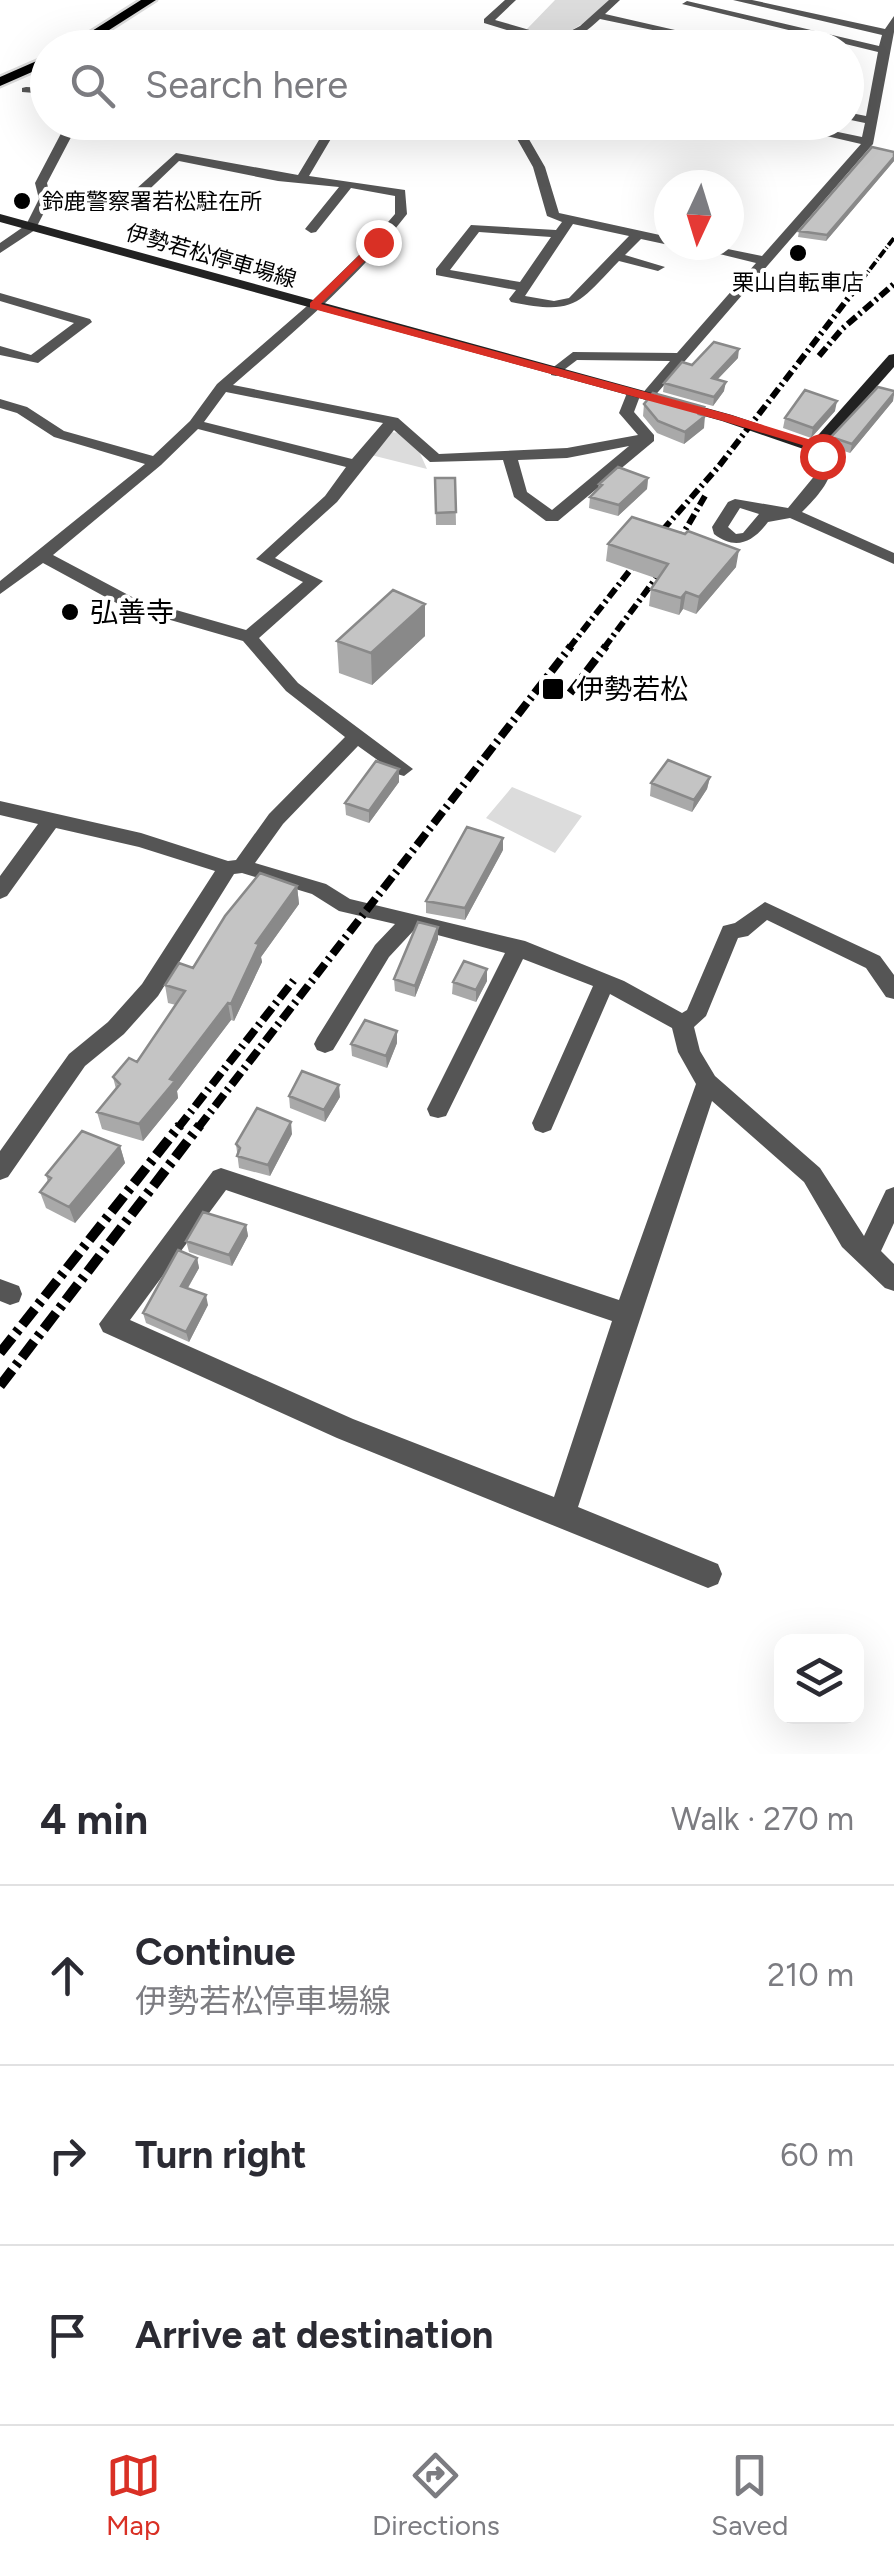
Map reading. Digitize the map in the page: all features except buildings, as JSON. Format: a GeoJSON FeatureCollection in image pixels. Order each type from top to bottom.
{"type":"FeatureCollection","features":[{"type":"Feature","properties":{"kind":"main road"},"geometry":{"type":"LineString","coordinates":[[99,30],[150,0]]}},
{"type":"Feature","properties":{"kind":"main road"},"geometry":{"type":"LineString","coordinates":[[0,82],[30,71]]}},
{"type":"Feature","properties":{"kind":"main road","name":"伊勢若松停車場線"},"geometry":{"type":"LineString","coordinates":[[0,218],[640,394],[815,448]]}},
{"type":"Feature","properties":{"kind":"main road"},"geometry":{"type":"LineString","coordinates":[[815,448],[876,388],[894,358]]}},
{"type":"Feature","properties":{"kind":"street"},"geometry":{"type":"LineString","coordinates":[[512,0],[488,21],[512,30]]}},
{"type":"Feature","properties":{"kind":"street"},"geometry":{"type":"LineString","coordinates":[[576,30],[615,0]]}},
{"type":"Feature","properties":{"kind":"street"},"geometry":{"type":"LineString","coordinates":[[738,0],[888,33]]}},
{"type":"Feature","properties":{"kind":"street"},"geometry":{"type":"LineString","coordinates":[[687,4],[798,30]]}},
{"type":"Feature","properties":{"kind":"street"},"geometry":{"type":"LineString","coordinates":[[598,16],[666,30]]}},
{"type":"Feature","properties":{"kind":"street"},"geometry":{"type":"LineString","coordinates":[[649,438],[626,413],[640,394],[701,337],[762,260],[868,142],[884,50],[894,18]]}},
{"type":"Feature","properties":{"kind":"street"},"geometry":{"type":"LineString","coordinates":[[864,45],[884,50]]}},
{"type":"Feature","properties":{"kind":"street"},"geometry":{"type":"LineString","coordinates":[[864,120],[871,122]]}},
{"type":"Feature","properties":{"kind":"street"},"geometry":{"type":"LineString","coordinates":[[0,250],[31,227],[45,199],[41,182],[63,140]]}},
{"type":"Feature","properties":{"kind":"street"},"geometry":{"type":"LineString","coordinates":[[301,180],[324,140]]}},
{"type":"Feature","properties":{"kind":"street"},"geometry":{"type":"LineString","coordinates":[[526,140],[550,194],[553,216],[654,238]]}},
{"type":"Feature","properties":{"kind":"street"},"geometry":{"type":"LineString","coordinates":[[858,140],[868,142]]}},
{"type":"Feature","properties":{"kind":"street"},"geometry":{"type":"LineString","coordinates":[[0,589],[156,462],[194,424],[222,387],[315,306],[366,255],[401,214],[404,202],[398,190],[301,180],[176,157],[128,203],[71,194],[43,196]]}},
{"type":"Feature","properties":{"kind":"street"},"geometry":{"type":"LineString","coordinates":[[311,229],[348,184]]}},
{"type":"Feature","properties":{"kind":"street"},"geometry":{"type":"LineString","coordinates":[[569,220],[516,299],[554,306],[574,301],[638,234]]}},
{"type":"Feature","properties":{"kind":"street"},"geometry":{"type":"LineString","coordinates":[[524,287],[441,272],[476,228],[559,234]]}},
{"type":"Feature","properties":{"kind":"street"},"geometry":{"type":"LineString","coordinates":[[615,256],[658,267]]}},
{"type":"Feature","properties":{"kind":"street"},"geometry":{"type":"LineString","coordinates":[[744,256],[762,260]]}},
{"type":"Feature","properties":{"kind":"street"},"geometry":{"type":"LineString","coordinates":[[0,297],[85,322],[33,360],[0,350]]}},
{"type":"Feature","properties":{"kind":"street"},"geometry":{"type":"LineString","coordinates":[[556,372],[574,356],[679,358]]}},
{"type":"Feature","properties":{"kind":"street"},"geometry":{"type":"LineString","coordinates":[[222,387],[393,420],[435,459],[567,453],[649,438]]}},
{"type":"Feature","properties":{"kind":"street"},"geometry":{"type":"LineString","coordinates":[[0,403],[22,410],[59,434],[156,462]]}},
{"type":"Feature","properties":{"kind":"street"},"geometry":{"type":"LineString","coordinates":[[248,637],[315,581],[264,559],[331,499],[393,420]]}},
{"type":"Feature","properties":{"kind":"street"},"geometry":{"type":"LineString","coordinates":[[194,424],[356,466]]}},
{"type":"Feature","properties":{"kind":"street"},"geometry":{"type":"LineString","coordinates":[[510,457],[520,494],[552,518],[649,438]]}},
{"type":"Feature","properties":{"kind":"street"},"geometry":{"type":"LineString","coordinates":[[815,448],[827,465],[826,475],[792,512],[894,559]]}},
{"type":"Feature","properties":{"kind":"street"},"geometry":{"type":"LineString","coordinates":[[41,555],[128,602],[248,637],[292,687],[404,769]]}},
{"type":"Feature","properties":{"kind":"street"},"geometry":{"type":"LineString","coordinates":[[0,1170],[77,1060],[116,1028],[150,990],[235,867],[356,736]]}},
{"type":"Feature","properties":{"kind":"street"},"geometry":{"type":"LineString","coordinates":[[0,808],[142,840],[319,889],[324,897],[334,900],[518,947],[605,982],[682,1023],[689,1052],[707,1083],[812,1175],[851,1240],[894,1280]]}},
{"type":"Feature","properties":{"kind":"street"},"geometry":{"type":"LineString","coordinates":[[0,891],[50,820]]}},
{"type":"Feature","properties":{"kind":"street"},"geometry":{"type":"LineString","coordinates":[[682,1023],[694,1016],[730,932],[741,930],[765,910],[873,962],[891,977]]}},
{"type":"Feature","properties":{"kind":"street"},"geometry":{"type":"LineString","coordinates":[[325,1044],[382,951],[411,920]]}},
{"type":"Feature","properties":{"kind":"street"},"geometry":{"type":"LineString","coordinates":[[438,1109],[518,947]]}},
{"type":"Feature","properties":{"kind":"street"},"geometry":{"type":"LineString","coordinates":[[542,1123],[605,982]]}},
{"type":"Feature","properties":{"kind":"street"},"geometry":{"type":"LineString","coordinates":[[562,1514],[707,1083]]}},
{"type":"Feature","properties":{"kind":"street"},"geometry":{"type":"LineString","coordinates":[[627,1314],[222,1178],[112,1324],[346,1429],[708,1574]]}},
{"type":"Feature","properties":{"kind":"street"},"geometry":{"type":"LineString","coordinates":[[867,1256],[894,1197]]}},
{"type":"Feature","properties":{"kind":"shaded area"},"geometry":{"type":"Polygon","coordinates":[[[555,0],[610,0],[572,30],[526,30],[555,0]]]}},
{"type":"Feature","properties":{"kind":"shaded area"},"geometry":{"type":"Polygon","coordinates":[[[390,432],[401,433],[419,451],[427,469],[371,455],[390,432]]]}},
{"type":"Feature","properties":{"kind":"shaded area"},"geometry":{"type":"Polygon","coordinates":[[[512,787],[582,816],[555,853],[486,818],[512,787]]]}},
{"type":"Feature","properties":{"kind":"railway"},"geometry":{"type":"LineString","coordinates":[[861,281],[894,238]]}},
{"type":"Feature","properties":{"kind":"railway"},"geometry":{"type":"LineString","coordinates":[[569,648],[653,541],[719,466],[863,279]]}},
{"type":"Feature","properties":{"kind":"railway"},"geometry":{"type":"LineString","coordinates":[[819,356],[842,329],[894,284]]}},
{"type":"Feature","properties":{"kind":"railway"},"geometry":{"type":"LineString","coordinates":[[604,648],[662,570],[705,496]]}},
{"type":"Feature","properties":{"kind":"railway"},"geometry":{"type":"LineString","coordinates":[[198,1128],[571,646]]}},
{"type":"Feature","properties":{"kind":"railway"},"geometry":{"type":"LineString","coordinates":[[570,693],[606,646]]}},
{"type":"Feature","properties":{"kind":"railway"},"geometry":{"type":"LineString","coordinates":[[178,1128],[294,980]]}},
{"type":"Feature","properties":{"kind":"railway"},"geometry":{"type":"LineString","coordinates":[[0,1353],[180,1125]]}},
{"type":"Feature","properties":{"kind":"railway"},"geometry":{"type":"LineString","coordinates":[[0,1386],[200,1125]]}},
{"type":"Feature","properties":{"kind":"place","name":"鈴鹿警察署若松駐在所"},"geometry":{"type":"Point","coordinates":[22,201]}},
{"type":"Feature","properties":{"kind":"place","name":"栗山自転車店"},"geometry":{"type":"Point","coordinates":[798,253]}},
{"type":"Feature","properties":{"kind":"place","name":"弘善寺"},"geometry":{"type":"Point","coordinates":[70,612]}},
{"type":"Feature","properties":{"kind":"place","name":"伊勢若松"},"geometry":{"type":"Point","coordinates":[553,689]}},
{"type":"Feature","properties":{"kind":"route"},"geometry":{"type":"LineString","coordinates":[[378,242],[314,306],[727,418],[806,443],[822,456]]}}]}
